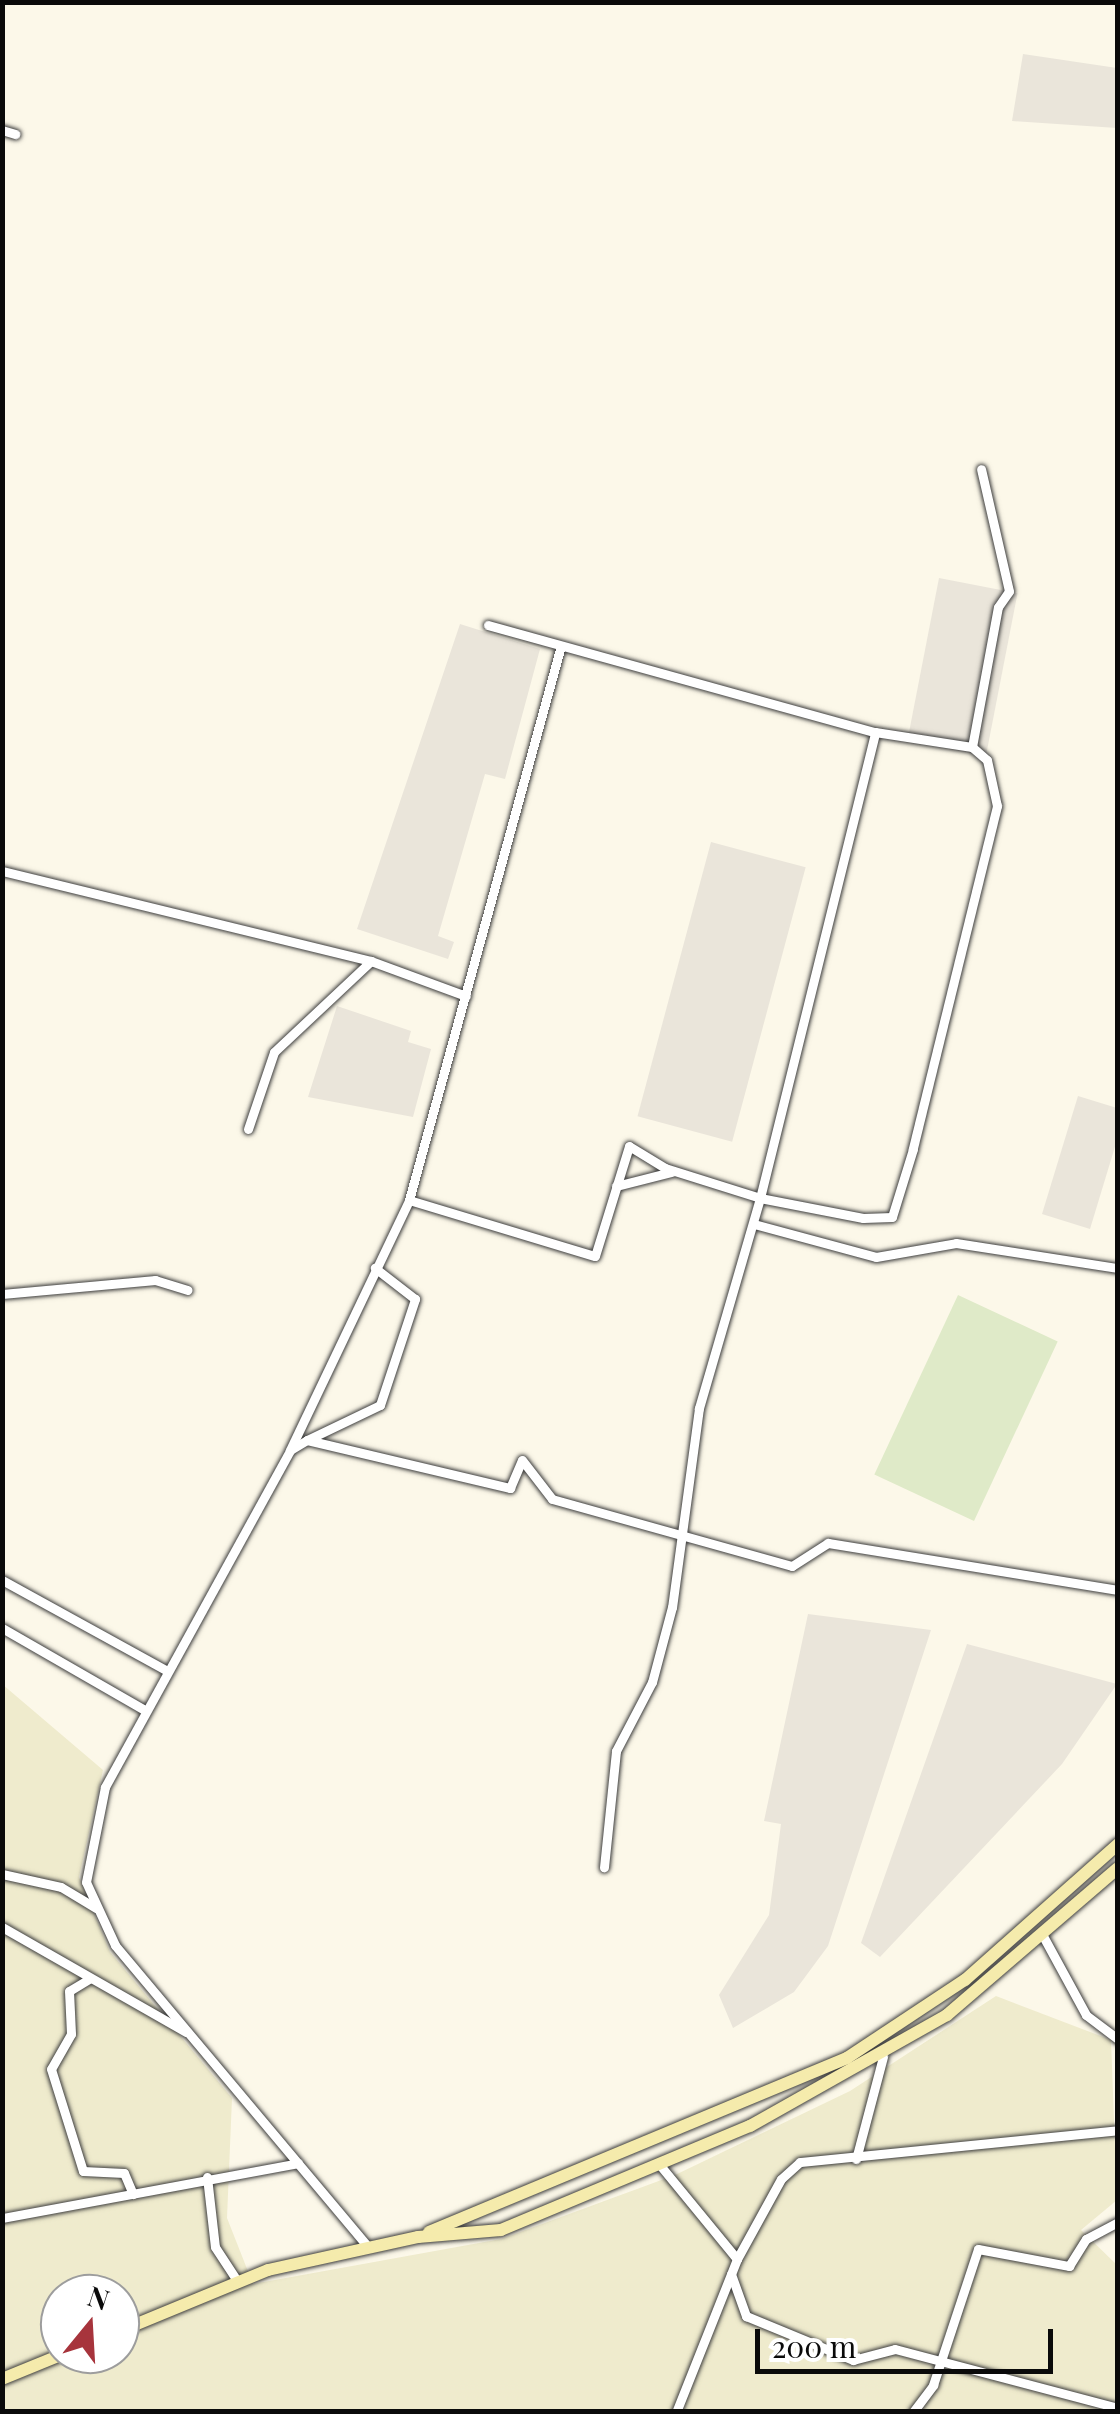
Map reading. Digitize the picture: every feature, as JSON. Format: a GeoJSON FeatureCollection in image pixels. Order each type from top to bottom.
{"type":"FeatureCollection","features":[{"type":"Feature","properties":{"kind":"main road"},"geometry":{"type":"LineString","coordinates":[[418,2237],[725,2116],[847,2058],[965,1980],[1118,1844]]}},
{"type":"Feature","properties":{"kind":"main road"},"geometry":{"type":"LineString","coordinates":[[140,2323],[238,2282],[369,2248],[418,2237],[500,2230],[659,2164],[883,2057],[1044,1936],[1118,1868]]}},
{"type":"Feature","properties":{"kind":"main road"},"geometry":{"type":"LineString","coordinates":[[2,2379],[40,2363]]}},
{"type":"Feature","properties":{"kind":"street"},"geometry":{"type":"LineString","coordinates":[[2,130],[15,134]]}},
{"type":"Feature","properties":{"kind":"street"},"geometry":{"type":"LineString","coordinates":[[972,748],[998,607],[1009,591],[981,468]]}},
{"type":"Feature","properties":{"kind":"street"},"geometry":{"type":"LineString","coordinates":[[409,1200],[595,1256],[629,1146],[674,1172],[760,1198],[892,1217],[998,806],[986,760],[972,748],[875,732],[560,649],[488,625]]}},
{"type":"Feature","properties":{"kind":"street"},"geometry":{"type":"LineString","coordinates":[[369,2248],[115,1945],[86,1882],[105,1787],[142,1709],[290,1450],[409,1200],[560,649]]}},
{"type":"Feature","properties":{"kind":"street"},"geometry":{"type":"LineString","coordinates":[[604,1866],[616,1751],[652,1682],[683,1538],[699,1408],[754,1224],[875,732]]}},
{"type":"Feature","properties":{"kind":"street"},"geometry":{"type":"LineString","coordinates":[[2,871],[371,960],[466,996]]}},
{"type":"Feature","properties":{"kind":"street"},"geometry":{"type":"LineString","coordinates":[[248,1129],[274,1052],[371,960]]}},
{"type":"Feature","properties":{"kind":"street"},"geometry":{"type":"LineString","coordinates":[[616,1186],[674,1172]]}},
{"type":"Feature","properties":{"kind":"street"},"geometry":{"type":"LineString","coordinates":[[754,1224],[876,1256],[956,1242],[1118,1268]]}},
{"type":"Feature","properties":{"kind":"street"},"geometry":{"type":"LineString","coordinates":[[290,1450],[380,1405],[415,1299],[375,1268]]}},
{"type":"Feature","properties":{"kind":"street"},"geometry":{"type":"LineString","coordinates":[[2,1294],[156,1280],[188,1290]]}},
{"type":"Feature","properties":{"kind":"street"},"geometry":{"type":"LineString","coordinates":[[307,1440],[510,1488],[522,1460],[552,1499],[792,1566],[828,1543],[1118,1590]]}},
{"type":"Feature","properties":{"kind":"street"},"geometry":{"type":"LineString","coordinates":[[2,1580],[166,1670]]}},
{"type":"Feature","properties":{"kind":"street"},"geometry":{"type":"LineString","coordinates":[[2,1628],[142,1709]]}},
{"type":"Feature","properties":{"kind":"street"},"geometry":{"type":"LineString","coordinates":[[2,1874],[61,1887],[99,1910]]}},
{"type":"Feature","properties":{"kind":"street"},"geometry":{"type":"LineString","coordinates":[[2,1927],[188,2032]]}},
{"type":"Feature","properties":{"kind":"street"},"geometry":{"type":"LineString","coordinates":[[1044,1936],[1086,2015],[1118,2039]]}},
{"type":"Feature","properties":{"kind":"street"},"geometry":{"type":"LineString","coordinates":[[89,1979],[69,1991],[71,2034],[51,2069],[84,2171],[124,2173],[133,2194]]}},
{"type":"Feature","properties":{"kind":"street"},"geometry":{"type":"LineString","coordinates":[[856,2160],[883,2057]]}},
{"type":"Feature","properties":{"kind":"street"},"geometry":{"type":"LineString","coordinates":[[676,2412],[737,2259],[788,2168],[1118,2130]]}},
{"type":"Feature","properties":{"kind":"street"},"geometry":{"type":"LineString","coordinates":[[2,2218],[298,2163]]}},
{"type":"Feature","properties":{"kind":"street"},"geometry":{"type":"LineString","coordinates":[[659,2164],[737,2259]]}},
{"type":"Feature","properties":{"kind":"street"},"geometry":{"type":"LineString","coordinates":[[207,2177],[215,2248],[238,2282]]}},
{"type":"Feature","properties":{"kind":"street"},"geometry":{"type":"LineString","coordinates":[[913,2412],[930,2394],[978,2250],[1069,2266],[1086,2239],[1118,2222]]}},
{"type":"Feature","properties":{"kind":"street"},"geometry":{"type":"LineString","coordinates":[[731,2274],[741,2311],[765,2327],[852,2360],[896,2349],[1118,2408]]}},
{"type":"Feature","properties":{"kind":"shaded area"},"geometry":{"type":"Polygon","coordinates":[[[1023,54],[1117,68],[1117,128],[1012,121],[1023,54]]]}},
{"type":"Feature","properties":{"kind":"shaded area"},"geometry":{"type":"Polygon","coordinates":[[[939,578],[1018,593],[986,756],[907,741],[939,578]]]}},
{"type":"Feature","properties":{"kind":"shaded area"},"geometry":{"type":"Polygon","coordinates":[[[460,624],[540,649],[505,779],[485,774],[438,936],[454,942],[448,959],[357,929],[460,624]]]}},
{"type":"Feature","properties":{"kind":"shaded area"},"geometry":{"type":"Polygon","coordinates":[[[711,842],[806,867],[732,1142],[637,1116],[711,842]]]}},
{"type":"Feature","properties":{"kind":"shaded area"},"geometry":{"type":"Polygon","coordinates":[[[337,1006],[411,1031],[408,1042],[431,1049],[413,1117],[308,1097],[337,1006]]]}},
{"type":"Feature","properties":{"kind":"shaded area"},"geometry":{"type":"Polygon","coordinates":[[[1078,1096],[1117,1108],[1117,1140],[1090,1229],[1042,1214],[1078,1096]]]}},
{"type":"Feature","properties":{"kind":"shaded area"},"geometry":{"type":"Polygon","coordinates":[[[808,1614],[931,1630],[828,1946],[794,1992],[733,2028],[719,1995],[769,1915],[781,1824],[764,1821],[808,1614]]]}},
{"type":"Feature","properties":{"kind":"shaded area"},"geometry":{"type":"Polygon","coordinates":[[[967,1644],[1117,1684],[1062,1764],[880,1957],[861,1943],[967,1644]]]}},
{"type":"Feature","properties":{"kind":"shaded area"},"geometry":{"type":"Polygon","coordinates":[[[2,1684],[103,1770],[79,1877],[110,1952],[232,2098],[227,2218],[253,2284],[501,2239],[675,2175],[850,2091],[996,1996],[1111,2040],[1117,2200],[1081,2230],[1117,2265],[1117,2411],[3,2411],[2,1684]]]}},
{"type":"Feature","properties":{"kind":"green space"},"geometry":{"type":"Polygon","coordinates":[[[958,1295],[1058,1341],[974,1521],[874,1474],[958,1295]]]}}]}
